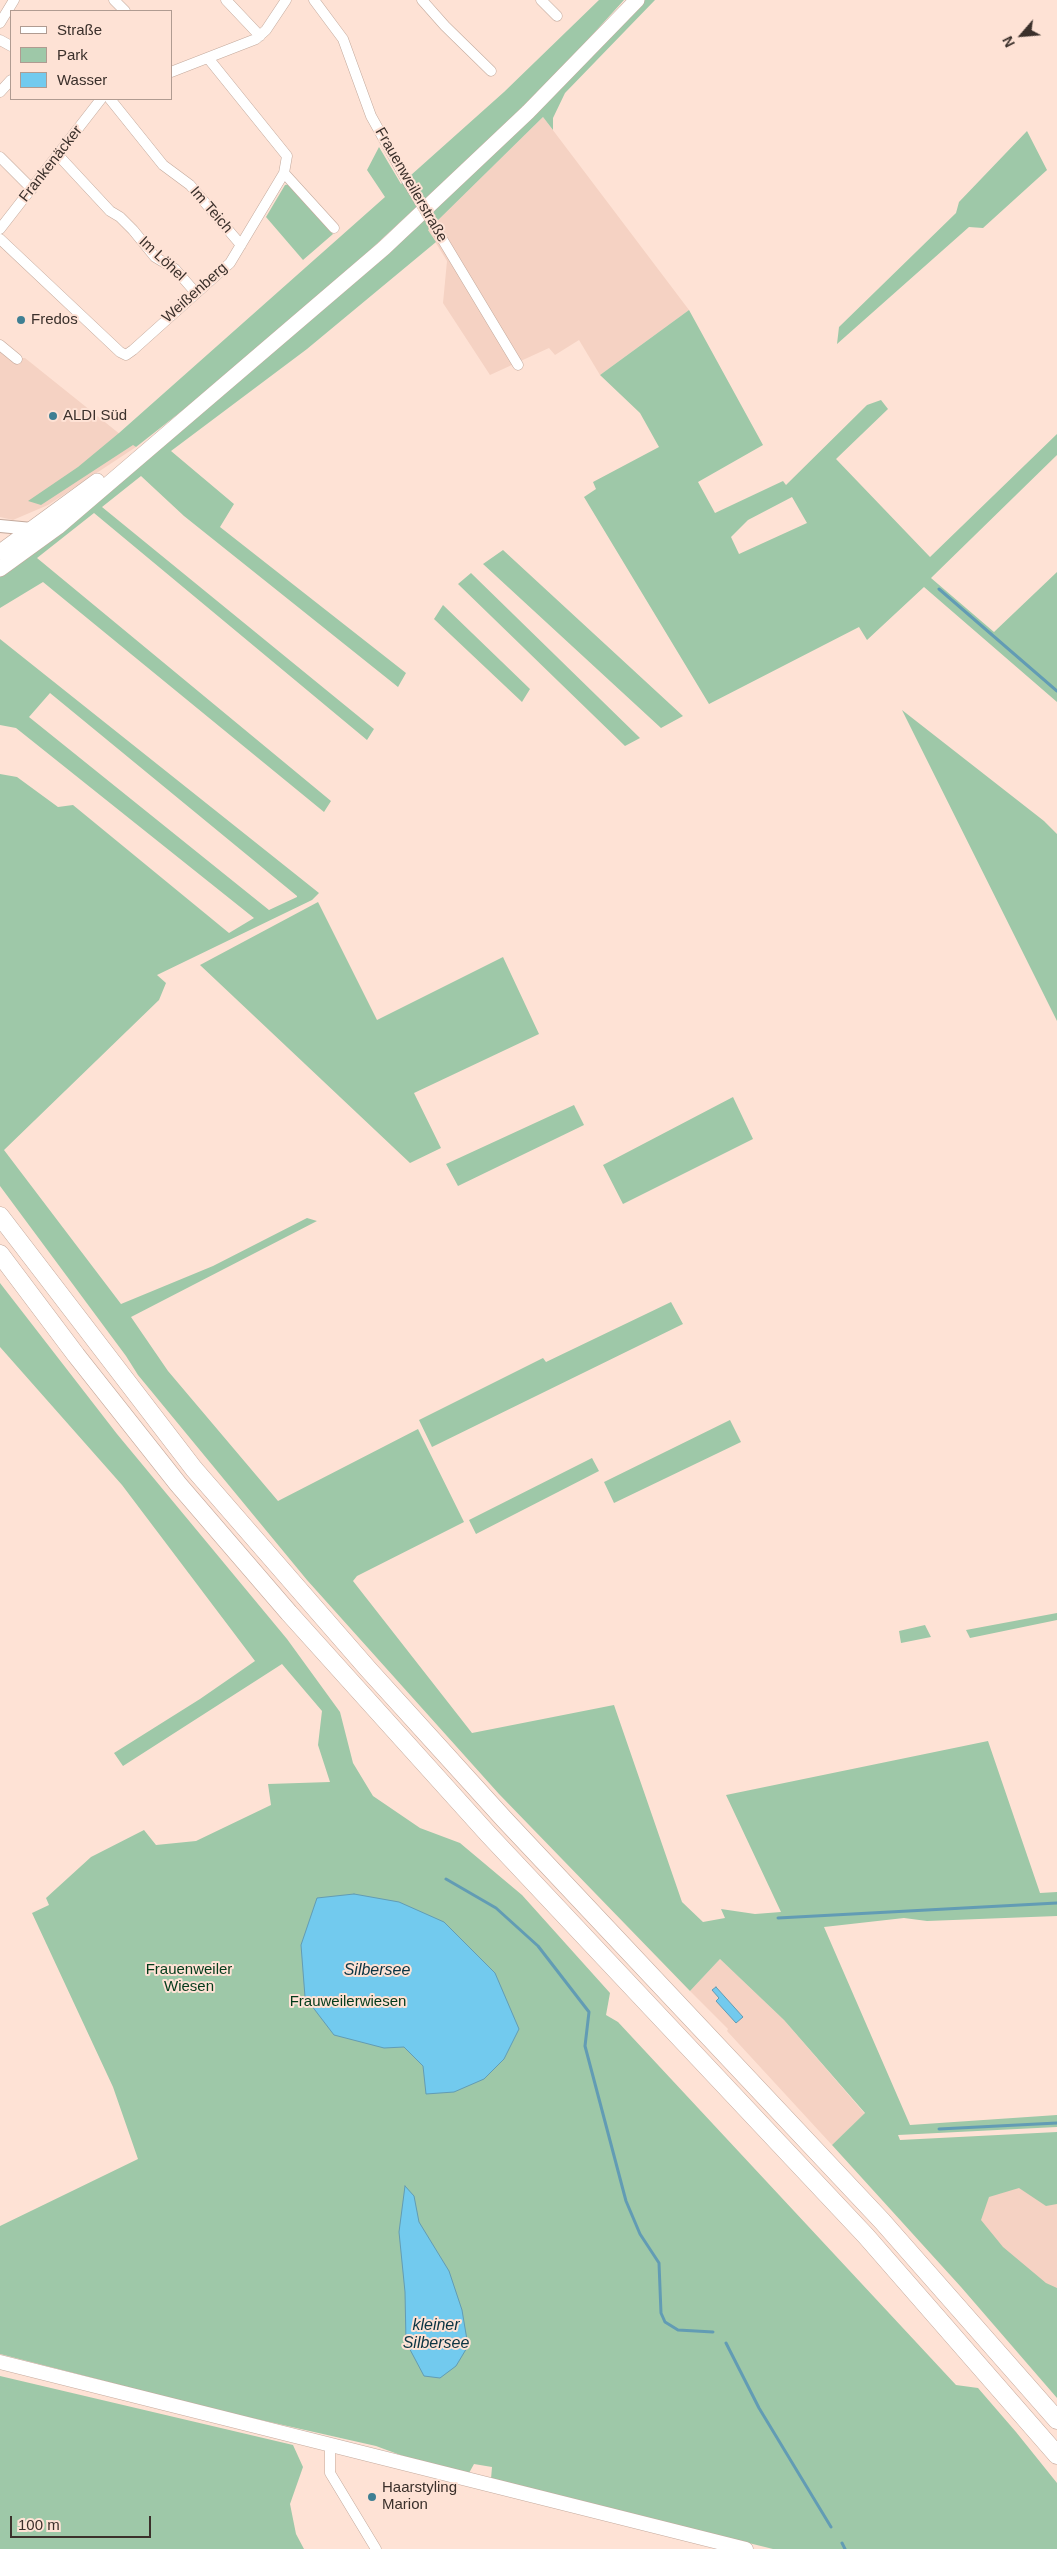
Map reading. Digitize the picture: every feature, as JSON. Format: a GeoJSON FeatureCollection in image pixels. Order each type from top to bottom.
{"type":"FeatureCollection","features":[{"type":"Feature","properties":{"kind":"highway"},"geometry":{"type":"LineString","coordinates":[[0,1216],[194,1469],[368,1669],[524,1840],[882,2221],[1057,2420]]}},
{"type":"Feature","properties":{"kind":"highway"},"geometry":{"type":"LineString","coordinates":[[0,1254],[76,1355],[178,1484],[308,1634],[488,1834],[629,1981],[872,2244],[1057,2456]]}},
{"type":"Feature","properties":{"kind":"main road"},"geometry":{"type":"LineString","coordinates":[[4,555],[58,528],[384,248],[528,112],[637,0]]}},
{"type":"Feature","properties":{"kind":"main road"},"geometry":{"type":"LineString","coordinates":[[4,555],[32,529],[181,421]]}},
{"type":"Feature","properties":{"kind":"main road"},"geometry":{"type":"LineString","coordinates":[[0,2362],[330,2444],[487,2486],[746,2549]]}},
{"type":"Feature","properties":{"kind":"street"},"geometry":{"type":"LineString","coordinates":[[0,23],[14,0]]}},
{"type":"Feature","properties":{"kind":"street"},"geometry":{"type":"LineString","coordinates":[[114,0],[124,10]]}},
{"type":"Feature","properties":{"kind":"street"},"geometry":{"type":"LineString","coordinates":[[226,0],[260,36]]}},
{"type":"Feature","properties":{"kind":"street"},"geometry":{"type":"LineString","coordinates":[[173,69],[208,58],[260,36],[286,0]]}},
{"type":"Feature","properties":{"kind":"street","name":"Frauenweilerstraße"},"geometry":{"type":"LineString","coordinates":[[314,0],[343,38],[371,116],[406,179],[518,365]]}},
{"type":"Feature","properties":{"kind":"street"},"geometry":{"type":"LineString","coordinates":[[422,0],[445,26],[491,71]]}},
{"type":"Feature","properties":{"kind":"street"},"geometry":{"type":"LineString","coordinates":[[540,0],[557,16]]}},
{"type":"Feature","properties":{"kind":"street"},"geometry":{"type":"LineString","coordinates":[[208,58],[287,156],[284,173],[334,228]]}},
{"type":"Feature","properties":{"kind":"street"},"geometry":{"type":"LineString","coordinates":[[0,92],[10,81]]}},
{"type":"Feature","properties":{"kind":"street","name":"Frankenäcker"},"geometry":{"type":"LineString","coordinates":[[0,229],[100,100]]}},
{"type":"Feature","properties":{"kind":"street","name":"Im Teich"},"geometry":{"type":"LineString","coordinates":[[111,100],[163,165],[190,185],[241,245]]}},
{"type":"Feature","properties":{"kind":"street","name":"Im Löhel"},"geometry":{"type":"LineString","coordinates":[[58,155],[110,211],[128,224],[155,257],[175,269],[196,293]]}},
{"type":"Feature","properties":{"kind":"street"},"geometry":{"type":"LineString","coordinates":[[0,157],[32,189]]}},
{"type":"Feature","properties":{"kind":"street","name":"Weißenberg"},"geometry":{"type":"LineString","coordinates":[[0,239],[120,352],[126,355],[230,263],[284,173]]}},
{"type":"Feature","properties":{"kind":"street"},"geometry":{"type":"LineString","coordinates":[[0,345],[17,359]]}},
{"type":"Feature","properties":{"kind":"street"},"geometry":{"type":"LineString","coordinates":[[0,526],[13,529],[32,529]]}},
{"type":"Feature","properties":{"kind":"street"},"geometry":{"type":"LineString","coordinates":[[330,2444],[330,2473],[376,2549]]}},
{"type":"Feature","properties":{"kind":"shaded area"},"geometry":{"type":"Polygon","coordinates":[[[543,117],[689,310],[600,375],[579,340],[555,355],[549,348],[490,375],[443,303],[447,261],[428,230],[543,117]]]}},
{"type":"Feature","properties":{"kind":"shaded area"},"geometry":{"type":"Polygon","coordinates":[[[0,348],[11,358],[25,358],[136,447],[48,505],[13,520],[0,517],[0,348]]]}},
{"type":"Feature","properties":{"kind":"shaded area"},"geometry":{"type":"Polygon","coordinates":[[[720,1959],[784,2020],[865,2114],[832,2145],[727,2031],[728,2029],[690,1991],[720,1959]]]}},
{"type":"Feature","properties":{"kind":"shaded area"},"geometry":{"type":"Polygon","coordinates":[[[1057,2133],[1057,2327],[900,2142],[1057,2133]]]}},
{"type":"Feature","properties":{"kind":"green space"},"geometry":{"type":"Polygon","coordinates":[[[599,0],[624,0],[563,67],[499,130],[325,292],[234,370],[136,447],[133,445],[41,505],[28,501],[78,467],[119,433],[385,197],[367,170],[379,147],[401,184],[504,92],[599,0]]]}},
{"type":"Feature","properties":{"kind":"green space"},"geometry":{"type":"Polygon","coordinates":[[[644,0],[655,0],[565,93],[553,118],[553,130],[543,117],[428,230],[436,242],[307,349],[171,451],[234,504],[220,527],[406,673],[398,687],[184,516],[141,476],[102,507],[374,729],[367,740],[94,513],[37,558],[331,801],[324,812],[43,582],[0,608],[0,577],[270,355],[385,257],[644,0]]]}},
{"type":"Feature","properties":{"kind":"green space"},"geometry":{"type":"Polygon","coordinates":[[[1027,131],[1047,170],[983,228],[969,227],[837,344],[839,327],[956,213],[959,202],[1027,131]]]}},
{"type":"Feature","properties":{"kind":"green space"},"geometry":{"type":"Polygon","coordinates":[[[290,184],[333,234],[303,260],[266,217],[285,185],[290,184]]]}},
{"type":"Feature","properties":{"kind":"green space"},"geometry":{"type":"Polygon","coordinates":[[[689,310],[763,445],[698,482],[715,513],[783,481],[786,485],[867,405],[881,400],[888,409],[836,459],[930,557],[1057,434],[1057,455],[931,578],[994,632],[1057,572],[1057,702],[924,587],[867,640],[859,627],[709,704],[584,497],[596,489],[593,482],[659,447],[640,413],[600,375],[689,310]],[[792,497],[748,520],[731,537],[739,554],[807,523],[792,497]]]}},
{"type":"Feature","properties":{"kind":"green space"},"geometry":{"type":"Polygon","coordinates":[[[503,550],[683,716],[661,728],[483,564],[503,550]]]}},
{"type":"Feature","properties":{"kind":"green space"},"geometry":{"type":"Polygon","coordinates":[[[471,573],[640,738],[625,746],[458,584],[471,573]]]}},
{"type":"Feature","properties":{"kind":"green space"},"geometry":{"type":"Polygon","coordinates":[[[443,605],[530,689],[522,702],[434,619],[443,605]]]}},
{"type":"Feature","properties":{"kind":"green space"},"geometry":{"type":"Polygon","coordinates":[[[0,639],[319,893],[312,900],[157,975],[166,983],[159,1000],[4,1150],[121,1304],[213,1266],[307,1218],[317,1221],[131,1317],[168,1371],[278,1501],[418,1429],[464,1522],[357,1576],[353,1581],[472,1733],[614,1705],[682,1902],[703,1922],[725,1918],[721,1909],[755,1914],[781,1912],[726,1795],[988,1741],[1040,1893],[1057,1892],[1057,1916],[927,1921],[904,1918],[824,1927],[910,2125],[1057,2115],[1057,2127],[898,2135],[900,2140],[1057,2132],[1057,2204],[1046,2206],[1019,2188],[989,2197],[981,2220],[1003,2247],[1046,2283],[1057,2288],[1057,2398],[961,2287],[832,2145],[865,2113],[784,2020],[720,1959],[690,1991],[499,1794],[307,1580],[138,1375],[126,1356],[0,1186],[0,774],[17,777],[58,807],[73,805],[229,933],[254,918],[16,728],[0,725],[0,639]],[[50,693],[29,717],[269,910],[297,896],[50,693]]]}},
{"type":"Feature","properties":{"kind":"green space"},"geometry":{"type":"Polygon","coordinates":[[[902,710],[1044,821],[1057,834],[1057,1021],[902,710]]]}},
{"type":"Feature","properties":{"kind":"green space"},"geometry":{"type":"Polygon","coordinates":[[[318,902],[377,1020],[503,957],[539,1034],[414,1093],[441,1148],[410,1163],[200,965],[318,902]]]}},
{"type":"Feature","properties":{"kind":"green space"},"geometry":{"type":"Polygon","coordinates":[[[733,1097],[753,1139],[623,1204],[603,1165],[733,1097]]]}},
{"type":"Feature","properties":{"kind":"green space"},"geometry":{"type":"Polygon","coordinates":[[[574,1105],[584,1125],[458,1186],[446,1164],[574,1105]]]}},
{"type":"Feature","properties":{"kind":"green space"},"geometry":{"type":"Polygon","coordinates":[[[0,1283],[117,1434],[287,1639],[340,1712],[353,1763],[373,1796],[420,1828],[460,1843],[522,1895],[610,1993],[606,2015],[618,2022],[956,2385],[978,2388],[1016,2432],[1057,2483],[1057,2549],[773,2549],[491,2479],[492,2467],[474,2464],[469,2473],[403,2456],[376,2446],[221,2411],[0,2354],[0,2226],[138,2159],[113,2087],[32,1913],[49,1905],[46,1898],[91,1857],[144,1830],[156,1845],[196,1841],[271,1805],[268,1784],[330,1782],[318,1745],[322,1711],[282,1664],[123,1766],[114,1753],[200,1699],[255,1661],[122,1485],[0,1347],[0,1283]]]}},
{"type":"Feature","properties":{"kind":"green space"},"geometry":{"type":"Polygon","coordinates":[[[671,1302],[683,1324],[432,1447],[419,1420],[543,1358],[546,1362],[671,1302]]]}},
{"type":"Feature","properties":{"kind":"green space"},"geometry":{"type":"Polygon","coordinates":[[[730,1420],[741,1442],[614,1503],[604,1482],[730,1420]]]}},
{"type":"Feature","properties":{"kind":"green space"},"geometry":{"type":"Polygon","coordinates":[[[592,1458],[599,1471],[476,1534],[469,1520],[592,1458]]]}},
{"type":"Feature","properties":{"kind":"green space"},"geometry":{"type":"Polygon","coordinates":[[[1057,1613],[1057,1620],[970,1638],[966,1630],[1057,1613]]]}},
{"type":"Feature","properties":{"kind":"green space"},"geometry":{"type":"Polygon","coordinates":[[[925,1625],[931,1637],[901,1643],[899,1631],[925,1625]]]}},
{"type":"Feature","properties":{"kind":"green space"},"geometry":{"type":"Polygon","coordinates":[[[0,2376],[293,2445],[303,2467],[290,2504],[296,2534],[304,2549],[0,2549],[0,2376]]]}},
{"type":"Feature","properties":{"kind":"water","name":"Silbersee"},"geometry":{"type":"Polygon","coordinates":[[[354,1894],[399,1902],[444,1922],[495,1973],[519,2029],[504,2059],[484,2079],[454,2092],[426,2094],[423,2066],[404,2047],[384,2048],[334,2035],[305,1997],[301,1945],[317,1898],[354,1894]]]}},
{"type":"Feature","properties":{"kind":"water"},"geometry":{"type":"Polygon","coordinates":[[[716,1987],[743,2017],[736,2023],[716,2001],[719,1998],[712,1990],[716,1987]]]}},
{"type":"Feature","properties":{"kind":"water","name":"kleiner Silbersee"},"geometry":{"type":"Polygon","coordinates":[[[405,2186],[414,2196],[419,2222],[449,2271],[462,2310],[468,2346],[456,2366],[440,2378],[424,2376],[406,2342],[405,2292],[399,2232],[405,2186]]]}},
{"type":"Feature","properties":{"kind":"waterway"},"geometry":{"type":"LineString","coordinates":[[939,589],[1057,691]]}},
{"type":"Feature","properties":{"kind":"waterway"},"geometry":{"type":"LineString","coordinates":[[446,1879],[496,1908],[538,1946],[589,2012],[585,2046],[626,2201],[640,2234],[659,2263],[661,2313],[665,2322],[678,2330],[713,2332]]}},
{"type":"Feature","properties":{"kind":"waterway"},"geometry":{"type":"LineString","coordinates":[[778,1918],[1057,1903]]}},
{"type":"Feature","properties":{"kind":"waterway"},"geometry":{"type":"LineString","coordinates":[[939,2129],[1057,2123]]}},
{"type":"Feature","properties":{"kind":"waterway"},"geometry":{"type":"LineString","coordinates":[[726,2343],[759,2408],[831,2527]]}},
{"type":"Feature","properties":{"kind":"waterway"},"geometry":{"type":"LineString","coordinates":[[842,2543],[845,2549]]}},
{"type":"Feature","properties":{"kind":"place","name":"Fredos"},"geometry":{"type":"Point","coordinates":[21,320]}},
{"type":"Feature","properties":{"kind":"place","name":"ALDI Süd"},"geometry":{"type":"Point","coordinates":[53,416]}},
{"type":"Feature","properties":{"kind":"place","name":"Haarstyling Marion"},"geometry":{"type":"Point","coordinates":[372,2497]}},
{"type":"Feature","properties":{"kind":"park label","name":"Frauenweiler Wiesen"},"geometry":{"type":"Point","coordinates":[189,1978]}},
{"type":"Feature","properties":{"kind":"park label","name":"Frauweilerwiesen"},"geometry":{"type":"Point","coordinates":[348,2002]}}]}
